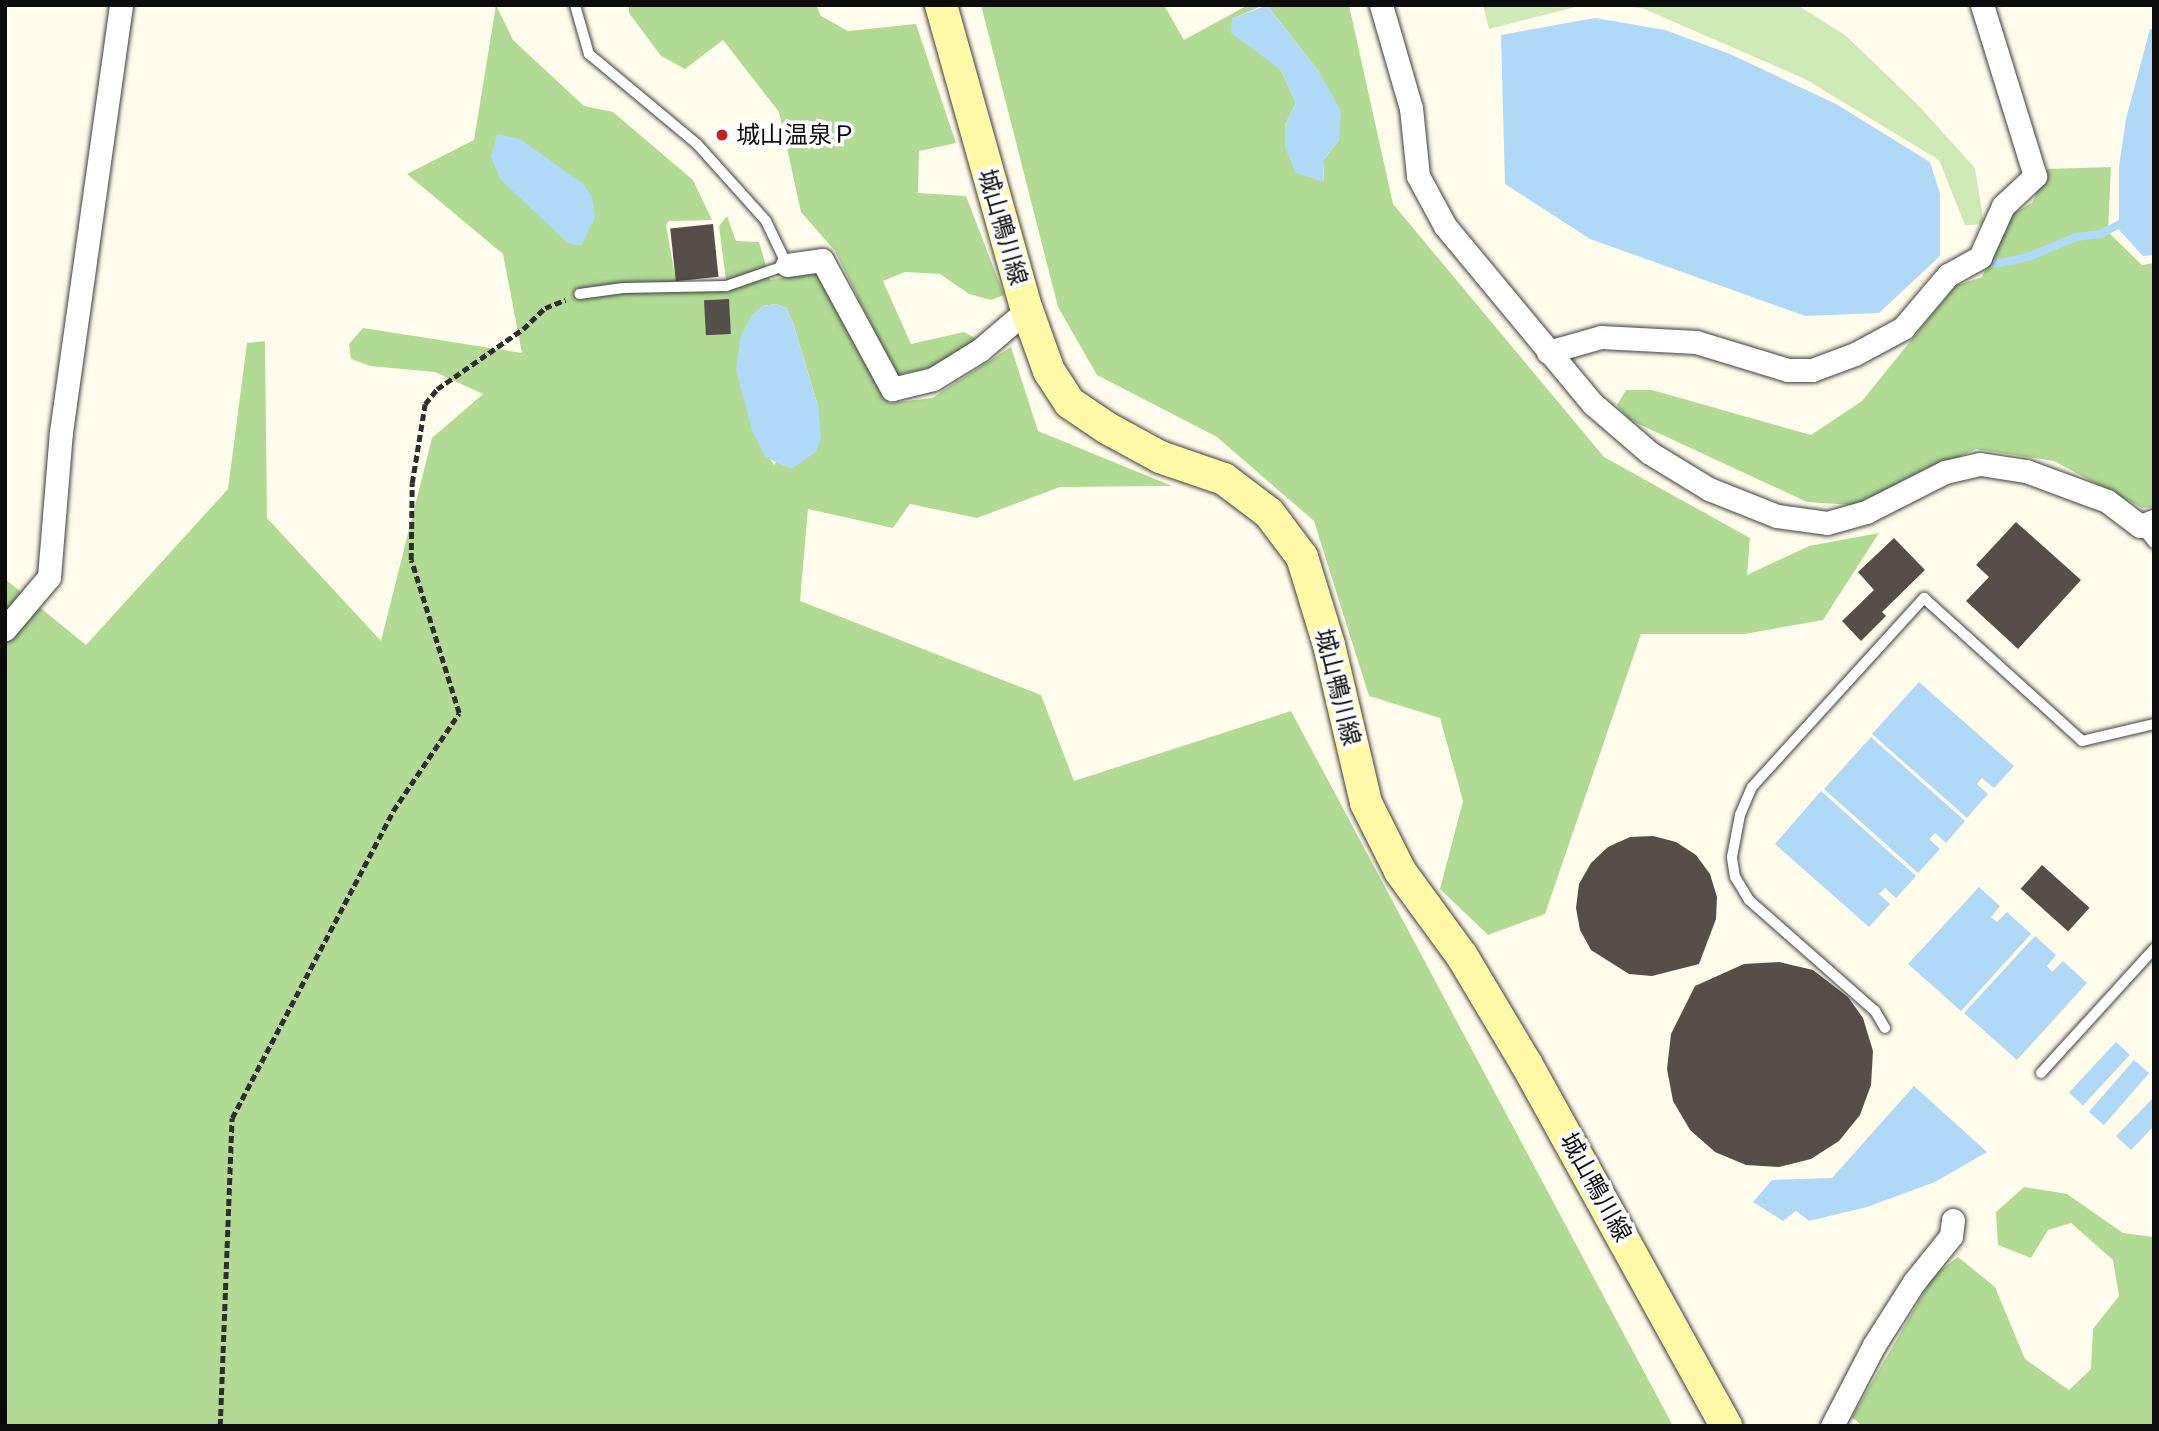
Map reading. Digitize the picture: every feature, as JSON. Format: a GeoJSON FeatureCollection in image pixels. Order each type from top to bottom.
{"type":"FeatureCollection","features":[{"type":"Feature","properties":{"kind":"main road","name":"城山鴨川線"},"geometry":{"type":"LineString","coordinates":[[941,5],[1027,310],[1049,372],[1070,403],[1160,457],[1224,480],[1269,513],[1302,557],[1329,645],[1366,803],[1400,871],[1462,956],[1527,1065],[1726,1426]]}},
{"type":"Feature","properties":{"kind":"street"},"geometry":{"type":"LineString","coordinates":[[5,629],[49,577],[61,432],[121,5]]}},
{"type":"Feature","properties":{"kind":"street"},"geometry":{"type":"LineString","coordinates":[[1381,5],[1411,108],[1418,176],[1445,226],[1593,404],[1650,453],[1709,489],[1777,516],[1827,523],[1866,512],[1945,472],[1980,464],[2026,471],[2107,501],[2149,530]]}},
{"type":"Feature","properties":{"kind":"street"},"geometry":{"type":"LineString","coordinates":[[1548,352],[1601,337],[1696,342],[1788,370],[1812,370],[1855,354],[1903,328],[1948,275],[1980,257],[2003,206],[2035,176],[1982,5]]}},
{"type":"Feature","properties":{"kind":"street"},"geometry":{"type":"LineString","coordinates":[[787,265],[822,260],[892,388],[933,379],[981,350],[1027,310]]}},
{"type":"Feature","properties":{"kind":"street"},"geometry":{"type":"LineString","coordinates":[[1832,1426],[1874,1345],[1914,1282],[1951,1236],[1954,1220]]}},
{"type":"Feature","properties":{"kind":"lane"},"geometry":{"type":"LineString","coordinates":[[575,5],[589,54],[697,144],[766,221],[787,265],[726,286],[623,288],[579,294]]}},
{"type":"Feature","properties":{"kind":"lane"},"geometry":{"type":"LineString","coordinates":[[1885,1028],[1875,1011],[1749,900],[1735,877],[1732,857],[1740,814],[1752,787],[1924,598],[2082,741],[2154,724]]}},
{"type":"Feature","properties":{"kind":"lane"},"geometry":{"type":"LineString","coordinates":[[2041,1073],[2154,949]]}},
{"type":"Feature","properties":{"kind":"path"},"geometry":{"type":"LineString","coordinates":[[220,1426],[232,1118],[393,811],[459,713],[411,560],[412,483],[425,404],[437,389],[523,329],[545,308],[579,294]]}},
{"type":"Feature","properties":{"kind":"green space"},"geometry":{"type":"Polygon","coordinates":[[[496,5],[513,40],[584,106],[613,112],[693,180],[712,220],[669,221],[666,225],[678,292],[727,288],[719,226],[727,216],[736,241],[759,242],[770,280],[815,271],[889,403],[932,398],[1011,347],[1038,431],[1172,486],[1060,487],[977,518],[910,504],[893,528],[808,509],[800,601],[1041,695],[1074,781],[1291,711],[1673,1426],[5,1426],[5,579],[86,645],[228,489],[247,343],[265,341],[267,518],[381,641],[432,438],[483,394],[435,372],[370,366],[351,359],[349,344],[363,328],[522,353],[503,254],[407,174],[474,140],[496,5]],[[583,183],[552,227],[568,243],[583,183]],[[776,304],[763,306],[751,317],[752,430],[774,465],[818,406],[793,323],[786,308],[776,304]]]}},
{"type":"Feature","properties":{"kind":"green space"},"geometry":{"type":"Polygon","coordinates":[[[629,5],[816,5],[821,16],[848,31],[916,24],[956,143],[919,151],[918,193],[966,196],[1004,295],[991,300],[969,294],[940,274],[905,272],[883,281],[911,344],[964,332],[977,339],[933,367],[896,375],[835,251],[801,212],[779,112],[723,40],[685,69],[661,56],[629,13],[629,5]]]}},
{"type":"Feature","properties":{"kind":"green space"},"geometry":{"type":"Polygon","coordinates":[[[981,5],[1164,5],[1184,40],[1248,5],[1264,5],[1232,19],[1281,70],[1296,103],[1285,125],[1324,181],[1323,161],[1339,140],[1319,72],[1267,5],[1349,5],[1393,204],[1604,457],[1750,538],[1747,575],[1809,546],[1879,533],[1823,620],[1745,634],[1641,634],[1545,914],[1488,935],[1440,889],[1463,801],[1440,718],[1369,696],[1314,521],[1217,437],[1097,375],[1058,307],[981,5]]]}},
{"type":"Feature","properties":{"kind":"green space"},"geometry":{"type":"Polygon","coordinates":[[[1483,5],[1583,5],[1489,29],[1483,5]]]}},
{"type":"Feature","properties":{"kind":"green space"},"geometry":{"type":"Polygon","coordinates":[[[1609,5],[1797,5],[1845,35],[1917,104],[1975,168],[1984,224],[1965,225],[1939,160],[1805,79],[1642,8],[1609,5]]]}},
{"type":"Feature","properties":{"kind":"green space"},"geometry":{"type":"Polygon","coordinates":[[[2111,167],[2108,232],[2142,265],[2154,263],[2154,507],[2142,508],[2054,461],[1976,449],[1853,505],[1807,502],[1630,420],[1617,405],[1626,390],[1652,390],[1811,435],[1862,401],[1955,286],[1982,277],[2007,217],[2032,203],[2048,169],[2111,167]]]}},
{"type":"Feature","properties":{"kind":"green space"},"geometry":{"type":"Polygon","coordinates":[[[2024,1187],[2067,1194],[2123,1233],[2154,1237],[2154,1426],[1862,1426],[1852,1417],[1934,1275],[1958,1257],[1995,1287],[2025,1359],[2069,1390],[2091,1369],[2093,1329],[2119,1296],[2113,1260],[2071,1223],[2048,1230],[2031,1258],[1998,1245],[1996,1212],[2024,1187]]]}},
{"type":"Feature","properties":{"kind":"water"},"geometry":{"type":"Polygon","coordinates":[[[1267,5],[1319,72],[1341,111],[1339,140],[1323,161],[1324,182],[1296,173],[1285,148],[1285,125],[1296,103],[1281,70],[1231,33],[1232,19],[1267,5]]]}},
{"type":"Feature","properties":{"kind":"water"},"geometry":{"type":"Polygon","coordinates":[[[1595,18],[1665,30],[1730,54],[1836,104],[1930,162],[1940,194],[1940,256],[1879,313],[1805,316],[1590,239],[1505,184],[1501,35],[1595,18]]]}},
{"type":"Feature","properties":{"kind":"water"},"geometry":{"type":"Polygon","coordinates":[[[2150,29],[2154,29],[2154,255],[2143,256],[2119,230],[2119,167],[2126,119],[2150,29]]]}},
{"type":"Feature","properties":{"kind":"water"},"geometry":{"type":"Polygon","coordinates":[[[497,134],[520,139],[583,184],[592,197],[595,218],[581,246],[568,243],[501,180],[491,157],[497,134]]]}},
{"type":"Feature","properties":{"kind":"water"},"geometry":{"type":"Polygon","coordinates":[[[776,304],[786,308],[793,323],[818,406],[821,437],[816,452],[791,469],[765,457],[752,430],[736,370],[741,335],[751,317],[763,306],[776,304]]]}},
{"type":"Feature","properties":{"kind":"water"},"geometry":{"type":"Polygon","coordinates":[[[1919,682],[2014,766],[1994,788],[1982,778],[1977,784],[1988,794],[1967,818],[1872,734],[1919,682]]]}},
{"type":"Feature","properties":{"kind":"water"},"geometry":{"type":"Polygon","coordinates":[[[1871,737],[1965,821],[1946,843],[1935,833],[1929,839],[1940,849],[1918,873],[1824,789],[1871,737]]]}},
{"type":"Feature","properties":{"kind":"water"},"geometry":{"type":"Polygon","coordinates":[[[1821,791],[1916,876],[1896,898],[1885,888],[1879,894],[1890,904],[1869,927],[1775,844],[1821,791]]]}},
{"type":"Feature","properties":{"kind":"water"},"geometry":{"type":"Polygon","coordinates":[[[1979,887],[2000,906],[1991,917],[1997,922],[2007,912],[2031,934],[1961,1011],[1908,964],[1979,887]]]}},
{"type":"Feature","properties":{"kind":"water"},"geometry":{"type":"Polygon","coordinates":[[[2035,936],[2056,955],[2047,966],[2052,972],[2063,961],[2087,983],[2017,1060],[1964,1013],[2035,936]]]}},
{"type":"Feature","properties":{"kind":"water"},"geometry":{"type":"Polygon","coordinates":[[[2116,1042],[2130,1055],[2083,1105],[2069,1092],[2116,1042]]]}},
{"type":"Feature","properties":{"kind":"water"},"geometry":{"type":"Polygon","coordinates":[[[2134,1060],[2149,1073],[2104,1125],[2089,1112],[2134,1060]]]}},
{"type":"Feature","properties":{"kind":"water"},"geometry":{"type":"Polygon","coordinates":[[[1914,1086],[1987,1152],[1935,1182],[1867,1207],[1809,1221],[1796,1211],[1783,1221],[1753,1202],[1772,1180],[1832,1178],[1914,1086]]]}},
{"type":"Feature","properties":{"kind":"water"},"geometry":{"type":"Polygon","coordinates":[[[2154,1097],[2154,1126],[2131,1150],[2116,1136],[2154,1097]]]}},
{"type":"Feature","properties":{"kind":"building"},"geometry":{"type":"Polygon","coordinates":[[[713,224],[719,277],[676,281],[670,228],[713,224]]]}},
{"type":"Feature","properties":{"kind":"building"},"geometry":{"type":"Polygon","coordinates":[[[729,299],[731,334],[706,335],[704,300],[729,299]]]}},
{"type":"Feature","properties":{"kind":"building"},"geometry":{"type":"Polygon","coordinates":[[[2016,522],[2081,580],[2018,649],[1966,601],[1989,577],[1976,565],[2016,522]]]}},
{"type":"Feature","properties":{"kind":"building"},"geometry":{"type":"Polygon","coordinates":[[[1894,538],[1925,570],[1882,612],[1886,616],[1861,641],[1842,621],[1874,590],[1858,572],[1894,538]]]}},
{"type":"Feature","properties":{"kind":"building"},"geometry":{"type":"Polygon","coordinates":[[[1653,836],[1676,842],[1696,855],[1710,874],[1717,897],[1716,919],[1699,964],[1652,976],[1629,974],[1591,950],[1580,930],[1576,908],[1579,884],[1591,863],[1608,847],[1630,837],[1653,836]]]}},
{"type":"Feature","properties":{"kind":"building"},"geometry":{"type":"Polygon","coordinates":[[[2042,865],[2090,908],[2068,932],[2021,889],[2042,865]]]}},
{"type":"Feature","properties":{"kind":"building"},"geometry":{"type":"Polygon","coordinates":[[[1779,962],[1813,970],[1848,997],[1863,1018],[1873,1051],[1871,1085],[1860,1115],[1839,1141],[1811,1159],[1779,1167],[1746,1165],[1715,1152],[1690,1130],[1673,1101],[1667,1069],[1671,1034],[1695,986],[1744,964],[1779,962]]]}},
{"type":"Feature","properties":{"kind":"waterway"},"geometry":{"type":"LineString","coordinates":[[1995,264],[2028,257],[2076,237],[2101,234],[2127,220]]}},
{"type":"Feature","properties":{"kind":"place","name":"城山温泉Ｐ"},"geometry":{"type":"Point","coordinates":[722,135]}}]}
